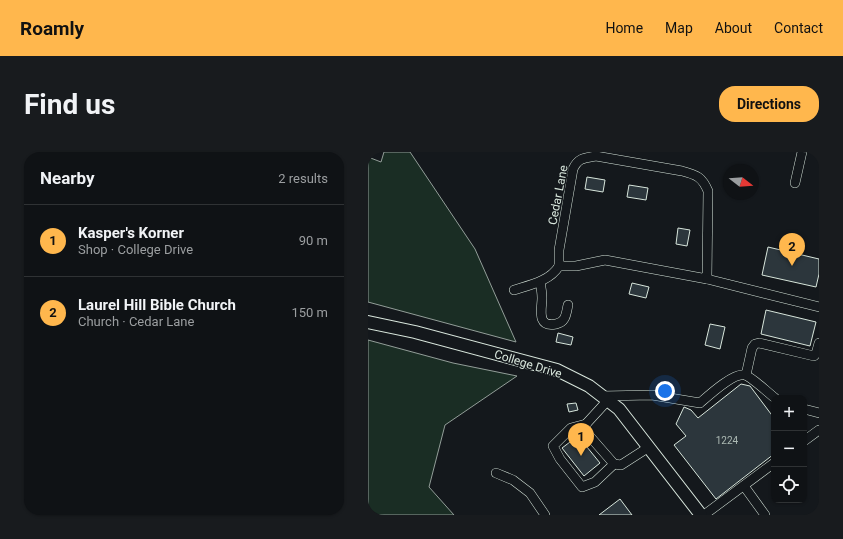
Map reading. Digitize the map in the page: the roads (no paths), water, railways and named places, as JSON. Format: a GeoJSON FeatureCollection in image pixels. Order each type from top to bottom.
{"type":"FeatureCollection","features":[{"type":"Feature","properties":{"kind":"main road","name":"College Drive"},"geometry":{"type":"LineString","coordinates":[[368,322],[415,332],[557,370],[589,386],[619,409],[703,515]]}},
{"type":"Feature","properties":{"kind":"street"},"geometry":{"type":"LineString","coordinates":[[795,183],[802,152]]}},
{"type":"Feature","properties":{"kind":"street","name":"Cedar Lane"},"geometry":{"type":"LineString","coordinates":[[559,266],[559,250],[573,169],[576,163],[583,158],[596,156],[682,171],[695,175],[703,180],[708,192],[707,279]]}},
{"type":"Feature","properties":{"kind":"street"},"geometry":{"type":"LineString","coordinates":[[514,290],[540,282],[556,271],[559,266],[576,266],[605,260],[707,279],[819,308]]}},
{"type":"Feature","properties":{"kind":"street"},"geometry":{"type":"LineString","coordinates":[[540,282],[542,295],[540,313],[541,318],[545,322],[551,325],[562,322],[564,320],[568,305]]}},
{"type":"Feature","properties":{"kind":"street"},"geometry":{"type":"LineString","coordinates":[[746,375],[752,348],[755,344],[759,343],[814,356],[819,343]]}},
{"type":"Feature","properties":{"kind":"street"},"geometry":{"type":"LineString","coordinates":[[617,465],[586,432],[586,424],[605,398],[652,395],[700,403],[732,378],[740,374],[746,375],[771,395]]}},
{"type":"Feature","properties":{"kind":"street"},"geometry":{"type":"LineString","coordinates":[[807,410],[819,413]]}},
{"type":"Feature","properties":{"kind":"street"},"geometry":{"type":"LineString","coordinates":[[586,424],[571,428],[553,446],[560,459],[582,486],[595,482],[617,465],[648,447]]}},
{"type":"Feature","properties":{"kind":"street"},"geometry":{"type":"LineString","coordinates":[[807,439],[818,432]]}},
{"type":"Feature","properties":{"kind":"street"},"geometry":{"type":"LineString","coordinates":[[703,515],[771,465]]}},
{"type":"Feature","properties":{"kind":"street"},"geometry":{"type":"LineString","coordinates":[[496,473],[513,480],[530,493],[545,515]]}},
{"type":"Feature","properties":{"kind":"street"},"geometry":{"type":"LineString","coordinates":[[744,486],[765,515]]}},
{"type":"Feature","properties":{"kind":"place","name":"Laurel Hill Bible Church"},"geometry":{"type":"Point","coordinates":[792,266]}},
{"type":"Feature","properties":{"kind":"place","name":"Kasper's Korner"},"geometry":{"type":"Point","coordinates":[581,456]}}]}
